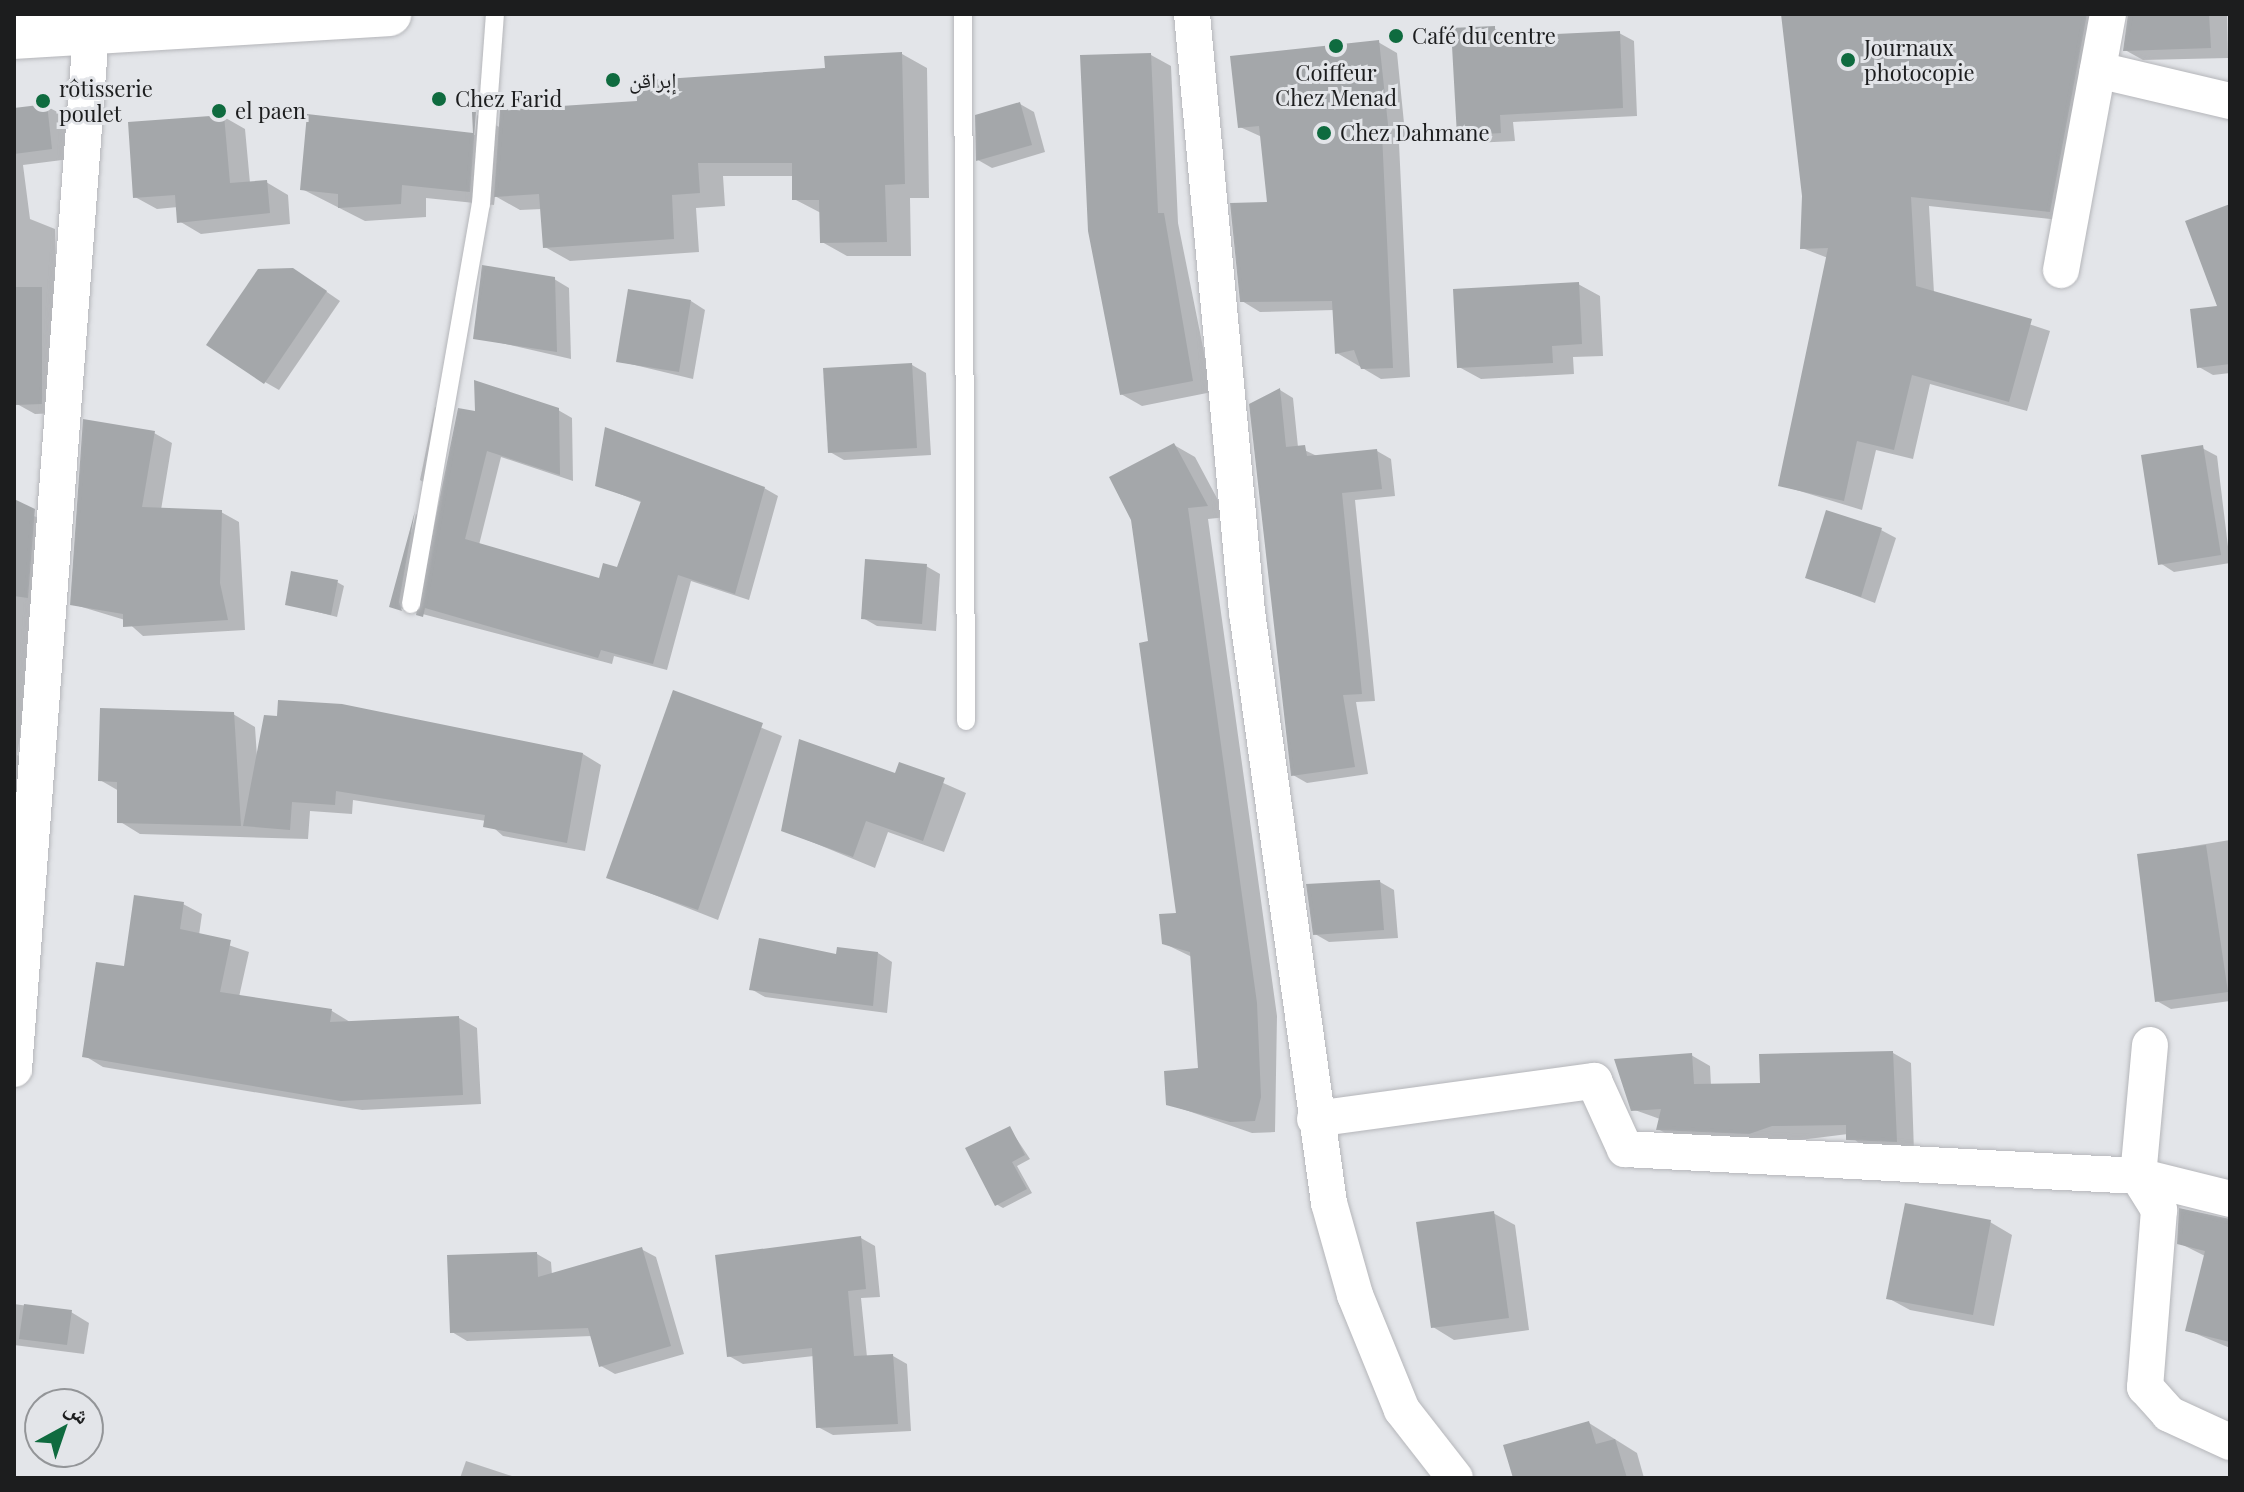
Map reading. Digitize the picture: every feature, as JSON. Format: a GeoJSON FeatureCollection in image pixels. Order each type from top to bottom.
{"type":"FeatureCollection","features":[{"type":"Feature","properties":{"kind":"main road"},"geometry":{"type":"LineString","coordinates":[[14,37],[389,14]]}},
{"type":"Feature","properties":{"kind":"street"},"geometry":{"type":"LineString","coordinates":[[1192,14],[1247,612],[1315,1119],[1355,1295],[1402,1410],[1455,1478]]}},
{"type":"Feature","properties":{"kind":"street"},"geometry":{"type":"LineString","coordinates":[[2061,270],[2108,14]]}},
{"type":"Feature","properties":{"kind":"street"},"geometry":{"type":"LineString","coordinates":[[14,1069],[19,956],[91,32]]}},
{"type":"Feature","properties":{"kind":"street"},"geometry":{"type":"LineString","coordinates":[[2098,70],[2230,101]]}},
{"type":"Feature","properties":{"kind":"street"},"geometry":{"type":"LineString","coordinates":[[2150,1045],[2138,1176],[2159,1210],[2145,1387],[2169,1414],[2230,1442]]}},
{"type":"Feature","properties":{"kind":"street"},"geometry":{"type":"LineString","coordinates":[[1315,1119],[1594,1081],[1625,1149],[2138,1176],[2230,1199]]}},
{"type":"Feature","properties":{"kind":"lane"},"geometry":{"type":"LineString","coordinates":[[411,604],[481,204],[495,14]]}},
{"type":"Feature","properties":{"kind":"lane"},"geometry":{"type":"LineString","coordinates":[[963,14],[966,721]]}},
{"type":"Feature","properties":{"kind":"building"},"geometry":{"type":"Polygon","coordinates":[[[1781,14],[2087,14],[2050,212],[1911,197],[1916,286],[2032,319],[2009,402],[1912,375],[1894,450],[1857,441],[1844,501],[1778,486],[1828,248],[1800,249],[1802,196],[1781,14]]]}},
{"type":"Feature","properties":{"kind":"building"},"geometry":{"type":"Polygon","coordinates":[[[2128,14],[2209,14],[2211,48],[2123,51],[2128,14]]]}},
{"type":"Feature","properties":{"kind":"building"},"geometry":{"type":"Polygon","coordinates":[[[1495,26],[1495,37],[1620,31],[1623,108],[1500,115],[1501,133],[1457,136],[1451,28],[1495,26]]]}},
{"type":"Feature","properties":{"kind":"building"},"geometry":{"type":"Polygon","coordinates":[[[1379,40],[1389,134],[1382,134],[1393,368],[1361,369],[1354,350],[1335,354],[1332,301],[1240,302],[1230,203],[1267,202],[1259,126],[1238,128],[1230,56],[1379,40]]]}},
{"type":"Feature","properties":{"kind":"building"},"geometry":{"type":"Polygon","coordinates":[[[902,52],[905,184],[885,185],[887,242],[820,243],[819,200],[792,200],[792,163],[698,163],[700,193],[672,195],[674,239],[543,248],[539,194],[494,197],[500,110],[637,101],[636,81],[825,68],[824,56],[902,52]]]}},
{"type":"Feature","properties":{"kind":"building"},"geometry":{"type":"Polygon","coordinates":[[[1151,53],[1158,213],[1164,213],[1193,381],[1120,395],[1088,231],[1080,55],[1151,53]]]}},
{"type":"Feature","properties":{"kind":"building"},"geometry":{"type":"Polygon","coordinates":[[[1020,102],[1032,145],[976,161],[975,115],[1020,102]]]}},
{"type":"Feature","properties":{"kind":"building"},"geometry":{"type":"Polygon","coordinates":[[[47,104],[52,149],[14,154],[14,108],[47,104]]]}},
{"type":"Feature","properties":{"kind":"building"},"geometry":{"type":"Polygon","coordinates":[[[472,112],[476,112],[470,192],[402,185],[401,204],[338,208],[338,194],[300,190],[307,114],[473,133],[472,112]]]}},
{"type":"Feature","properties":{"kind":"building"},"geometry":{"type":"Polygon","coordinates":[[[224,115],[230,183],[267,180],[270,213],[177,223],[175,195],[133,198],[128,122],[224,115]]]}},
{"type":"Feature","properties":{"kind":"building"},"geometry":{"type":"Polygon","coordinates":[[[2230,204],[2230,364],[2197,368],[2190,309],[2217,306],[2185,221],[2230,204]]]}},
{"type":"Feature","properties":{"kind":"building"},"geometry":{"type":"Polygon","coordinates":[[[482,265],[555,277],[557,352],[473,339],[482,265]]]}},
{"type":"Feature","properties":{"kind":"building"},"geometry":{"type":"Polygon","coordinates":[[[293,268],[327,291],[264,384],[206,345],[258,269],[293,268]]]}},
{"type":"Feature","properties":{"kind":"building"},"geometry":{"type":"Polygon","coordinates":[[[1579,282],[1582,344],[1552,346],[1553,363],[1457,368],[1453,289],[1579,282]]]}},
{"type":"Feature","properties":{"kind":"building"},"geometry":{"type":"Polygon","coordinates":[[[14,287],[42,287],[42,404],[14,405],[14,287]]]}},
{"type":"Feature","properties":{"kind":"building"},"geometry":{"type":"Polygon","coordinates":[[[628,289],[691,300],[679,372],[616,362],[628,289]]]}},
{"type":"Feature","properties":{"kind":"building"},"geometry":{"type":"Polygon","coordinates":[[[912,363],[917,448],[828,453],[823,368],[912,363]]]}},
{"type":"Feature","properties":{"kind":"building"},"geometry":{"type":"Polygon","coordinates":[[[474,380],[559,408],[560,475],[487,451],[465,539],[599,578],[603,563],[617,567],[641,501],[595,486],[605,427],[765,487],[735,594],[678,575],[653,664],[601,650],[598,658],[425,608],[423,617],[416,615],[458,408],[475,411],[474,380]]]}},
{"type":"Feature","properties":{"kind":"building"},"geometry":{"type":"Polygon","coordinates":[[[1280,388],[1286,447],[1305,445],[1307,456],[1377,449],[1382,489],[1342,493],[1362,694],[1343,695],[1355,767],[1291,776],[1249,404],[1280,388]]]}},
{"type":"Feature","properties":{"kind":"building"},"geometry":{"type":"Polygon","coordinates":[[[83,419],[155,431],[142,507],[222,510],[220,583],[228,620],[123,627],[123,614],[70,605],[83,419]]]}},
{"type":"Feature","properties":{"kind":"building"},"geometry":{"type":"Polygon","coordinates":[[[1174,443],[1208,506],[1188,508],[1257,1003],[1261,1097],[1255,1121],[1230,1122],[1166,1105],[1164,1071],[1198,1068],[1190,952],[1162,944],[1159,914],[1176,913],[1139,643],[1148,641],[1131,520],[1109,477],[1174,443]]]}},
{"type":"Feature","properties":{"kind":"building"},"geometry":{"type":"Polygon","coordinates":[[[2203,445],[2221,555],[2158,565],[2141,455],[2203,445]]]}},
{"type":"Feature","properties":{"kind":"building"},"geometry":{"type":"Polygon","coordinates":[[[14,499],[35,509],[28,598],[14,596],[14,499]]]}},
{"type":"Feature","properties":{"kind":"building"},"geometry":{"type":"Polygon","coordinates":[[[1826,510],[1882,528],[1861,597],[1805,578],[1826,510]]]}},
{"type":"Feature","properties":{"kind":"building"},"geometry":{"type":"Polygon","coordinates":[[[415,511],[399,602],[402,611],[389,607],[415,511]]]}},
{"type":"Feature","properties":{"kind":"building"},"geometry":{"type":"Polygon","coordinates":[[[865,559],[927,564],[922,624],[861,619],[865,559]]]}},
{"type":"Feature","properties":{"kind":"building"},"geometry":{"type":"Polygon","coordinates":[[[291,571],[338,580],[331,615],[285,605],[291,571]]]}},
{"type":"Feature","properties":{"kind":"building"},"geometry":{"type":"Polygon","coordinates":[[[673,690],[763,723],[698,910],[606,878],[673,690]]]}},
{"type":"Feature","properties":{"kind":"building"},"geometry":{"type":"Polygon","coordinates":[[[278,700],[342,704],[583,753],[567,843],[483,827],[485,815],[336,791],[335,805],[292,802],[290,830],[243,826],[264,715],[277,716],[278,700]]]}},
{"type":"Feature","properties":{"kind":"building"},"geometry":{"type":"Polygon","coordinates":[[[100,708],[234,712],[241,826],[117,823],[117,782],[98,781],[100,708]]]}},
{"type":"Feature","properties":{"kind":"building"},"geometry":{"type":"Polygon","coordinates":[[[799,739],[895,773],[899,762],[945,778],[923,841],[866,821],[853,857],[781,831],[799,739]]]}},
{"type":"Feature","properties":{"kind":"building"},"geometry":{"type":"Polygon","coordinates":[[[2206,845],[2228,992],[2155,1002],[2137,854],[2206,845]]]}},
{"type":"Feature","properties":{"kind":"building"},"geometry":{"type":"Polygon","coordinates":[[[1380,880],[1384,930],[1313,935],[1306,884],[1380,880]]]}},
{"type":"Feature","properties":{"kind":"building"},"geometry":{"type":"Polygon","coordinates":[[[134,895],[184,902],[180,929],[231,940],[220,992],[332,1009],[330,1022],[459,1016],[463,1095],[341,1101],[82,1057],[96,962],[124,966],[134,895]]]}},
{"type":"Feature","properties":{"kind":"building"},"geometry":{"type":"Polygon","coordinates":[[[759,938],[836,954],[837,947],[878,952],[873,1006],[749,990],[759,938]]]}},
{"type":"Feature","properties":{"kind":"building"},"geometry":{"type":"Polygon","coordinates":[[[1893,1051],[1897,1142],[1846,1140],[1846,1125],[1772,1126],[1749,1134],[1656,1130],[1661,1109],[1631,1111],[1614,1059],[1692,1053],[1694,1084],[1760,1083],[1759,1054],[1893,1051]]]}},
{"type":"Feature","properties":{"kind":"building"},"geometry":{"type":"Polygon","coordinates":[[[1010,1126],[1025,1155],[1012,1162],[1027,1189],[995,1206],[965,1148],[1010,1126]]]}},
{"type":"Feature","properties":{"kind":"building"},"geometry":{"type":"Polygon","coordinates":[[[1905,1203],[1991,1220],[1973,1315],[1886,1299],[1905,1203]]]}},
{"type":"Feature","properties":{"kind":"building"},"geometry":{"type":"Polygon","coordinates":[[[2179,1208],[2230,1219],[2230,1342],[2185,1331],[2205,1251],[2177,1244],[2179,1208]]]}},
{"type":"Feature","properties":{"kind":"building"},"geometry":{"type":"Polygon","coordinates":[[[1494,1211],[1509,1318],[1431,1328],[1416,1222],[1494,1211]]]}},
{"type":"Feature","properties":{"kind":"building"},"geometry":{"type":"Polygon","coordinates":[[[861,1236],[866,1289],[848,1291],[854,1356],[893,1354],[898,1424],[816,1428],[812,1348],[727,1357],[715,1255],[861,1236]]]}},
{"type":"Feature","properties":{"kind":"building"},"geometry":{"type":"Polygon","coordinates":[[[642,1247],[671,1346],[599,1367],[588,1328],[450,1333],[447,1255],[537,1252],[538,1277],[642,1247]]]}},
{"type":"Feature","properties":{"kind":"building"},"geometry":{"type":"Polygon","coordinates":[[[24,1304],[72,1310],[67,1345],[19,1339],[24,1304]]]}},
{"type":"Feature","properties":{"kind":"building"},"geometry":{"type":"Polygon","coordinates":[[[1589,1421],[1596,1444],[1615,1439],[1627,1478],[1513,1478],[1503,1445],[1589,1421]]]}},
{"type":"Feature","properties":{"kind":"place","name":"Café du centre"},"geometry":{"type":"Point","coordinates":[1396,36]}},
{"type":"Feature","properties":{"kind":"place","name":"Coiffeur Chez Menad"},"geometry":{"type":"Point","coordinates":[1336,46]}},
{"type":"Feature","properties":{"kind":"place","name":"Journaux photocopie"},"geometry":{"type":"Point","coordinates":[1848,60]}},
{"type":"Feature","properties":{"kind":"place","name":"إبراقن"},"geometry":{"type":"Point","coordinates":[613,80]}},
{"type":"Feature","properties":{"kind":"place","name":"Chez Farid"},"geometry":{"type":"Point","coordinates":[439,99]}},
{"type":"Feature","properties":{"kind":"place","name":"rôtisserie poulet"},"geometry":{"type":"Point","coordinates":[43,101]}},
{"type":"Feature","properties":{"kind":"place","name":"el paen"},"geometry":{"type":"Point","coordinates":[219,111]}},
{"type":"Feature","properties":{"kind":"place","name":"Chez Dahmane"},"geometry":{"type":"Point","coordinates":[1324,133]}}]}
